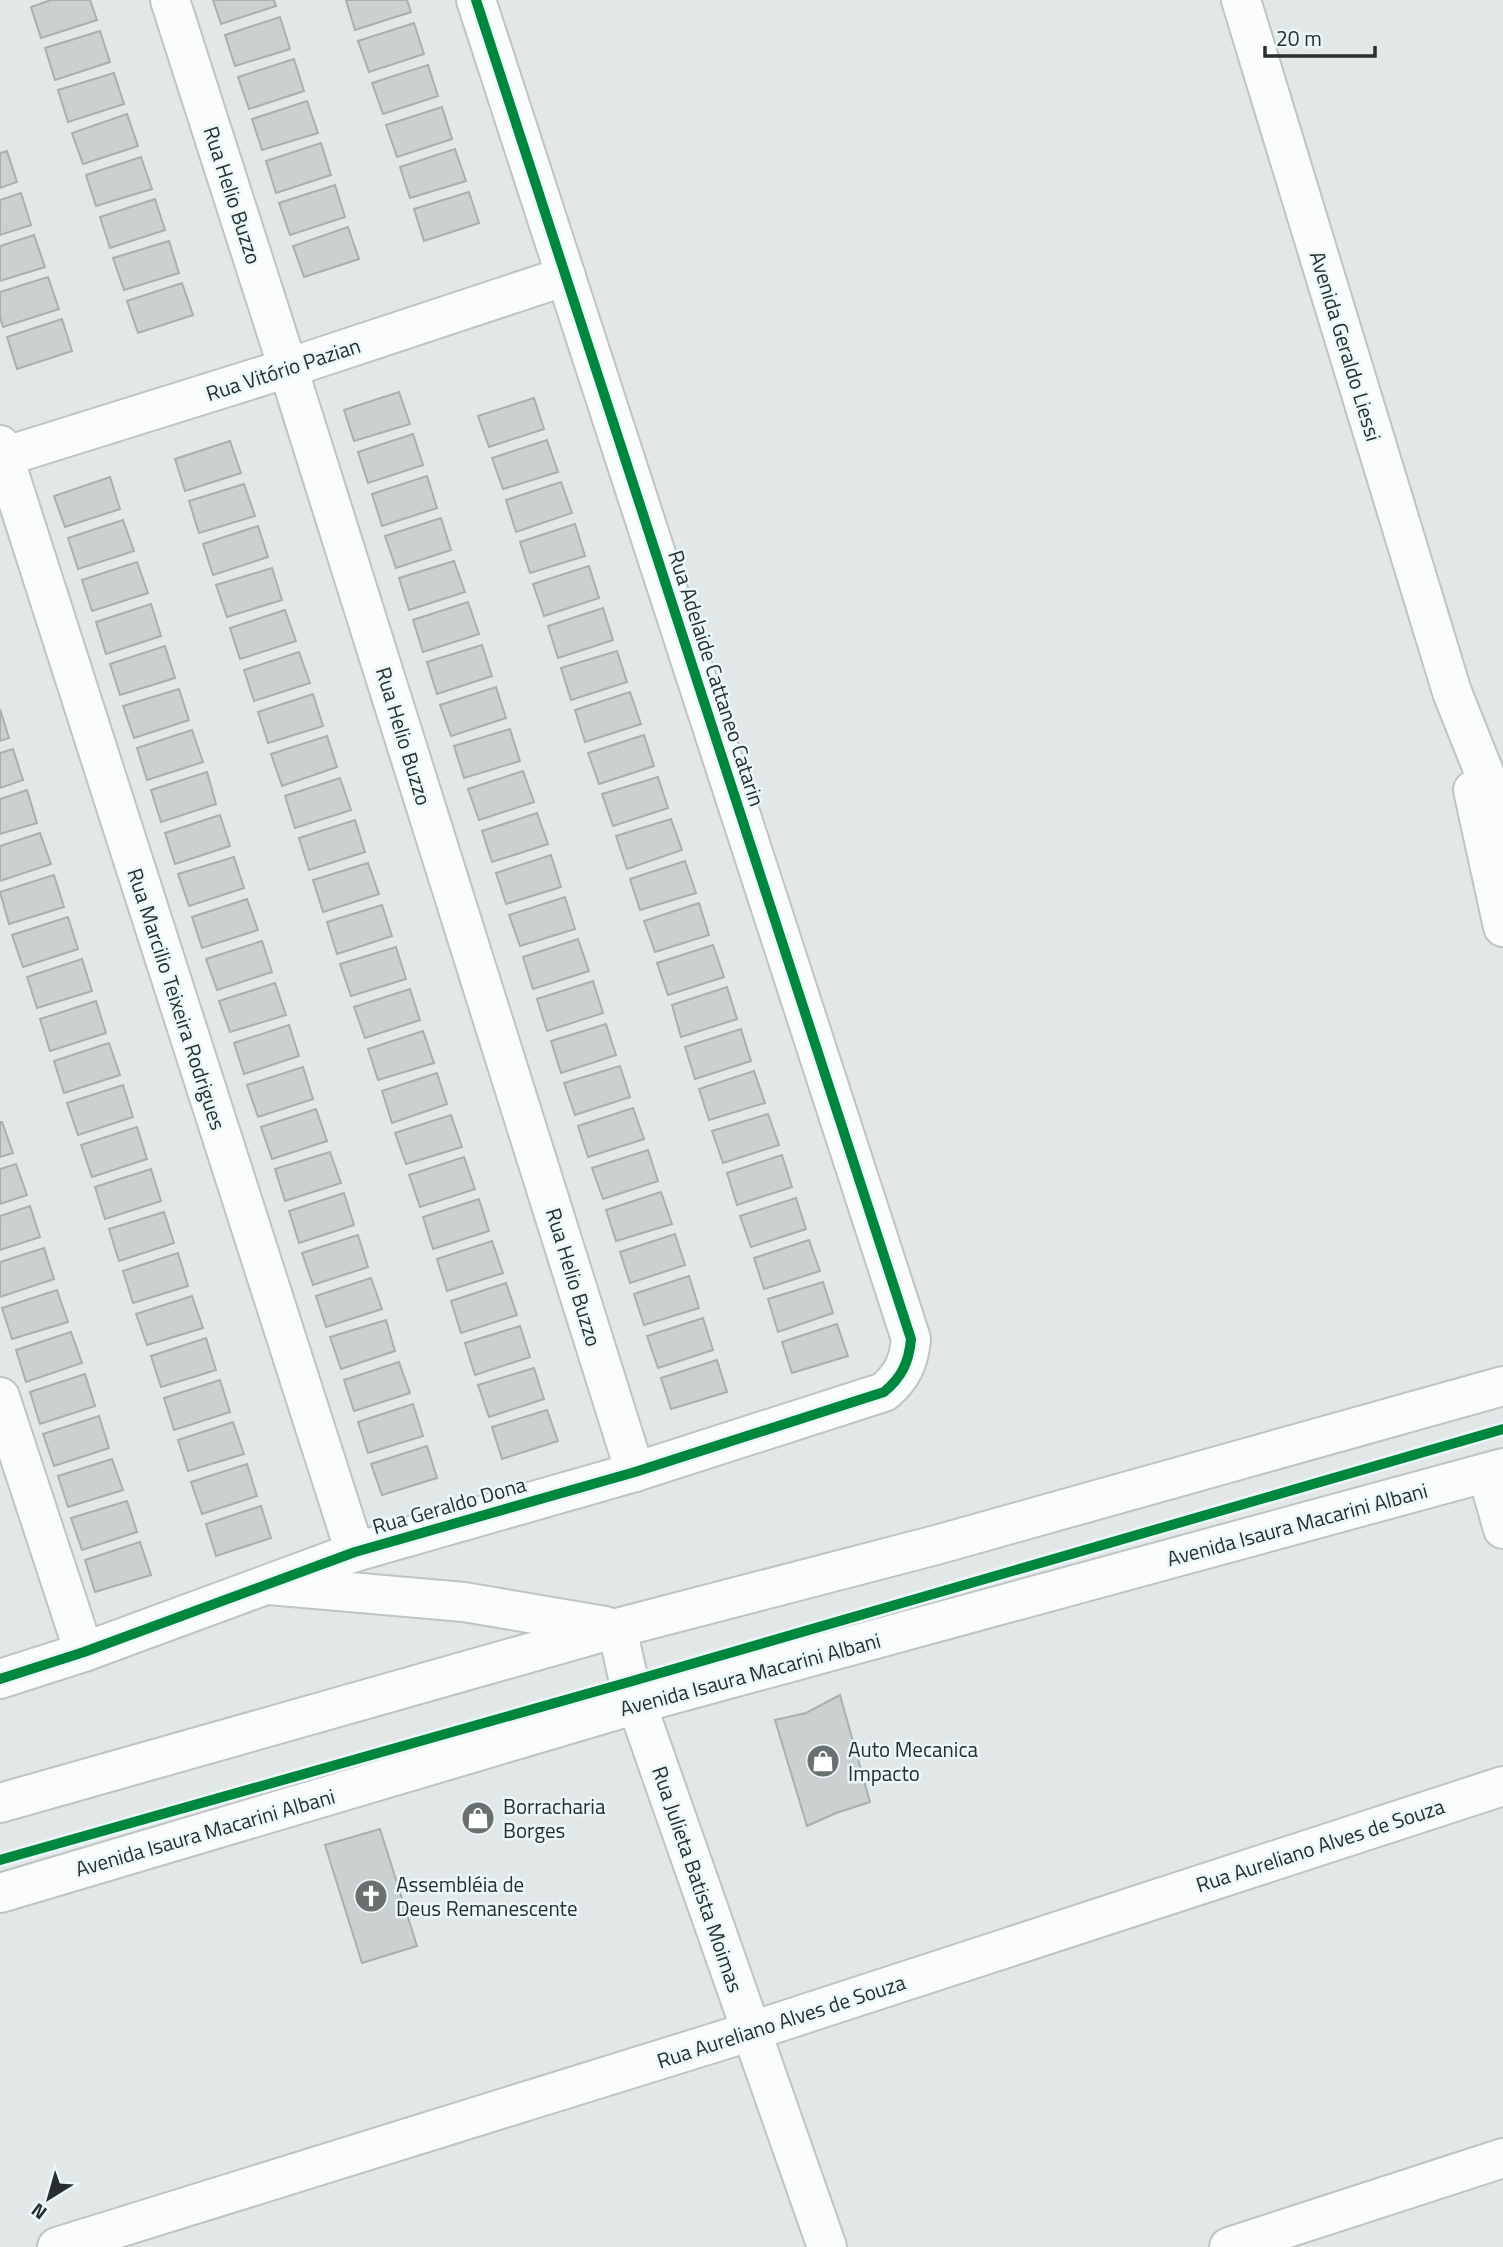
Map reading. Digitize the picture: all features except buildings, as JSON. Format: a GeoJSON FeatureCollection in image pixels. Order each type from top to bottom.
{"type":"FeatureCollection","features":[{"type":"Feature","properties":{"kind":"street","name":"Rua Helio Buzzo"},"geometry":{"type":"LineString","coordinates":[[170,0],[635,1472]]}},
{"type":"Feature","properties":{"kind":"street","name":"Rua Adelaide Cattaneo Catarin"},"geometry":{"type":"LineString","coordinates":[[476,0],[911,1339],[904,1368]]}},
{"type":"Feature","properties":{"kind":"street","name":"Avenida Geraldo Liessi"},"geometry":{"type":"LineString","coordinates":[[1241,0],[1452,692],[1503,927]]}},
{"type":"Feature","properties":{"kind":"street","name":"Rua Vitório Pazian"},"geometry":{"type":"LineString","coordinates":[[1,453],[288,368],[566,276]]}},
{"type":"Feature","properties":{"kind":"street","name":"Rua Marcilio Teixeira Rodrigues"},"geometry":{"type":"LineString","coordinates":[[1,453],[355,1552]]}},
{"type":"Feature","properties":{"kind":"street","name":"Avenida Geraldo Liessi"},"geometry":{"type":"LineString","coordinates":[[1452,692],[1503,820]]}},
{"type":"Feature","properties":{"kind":"street","name":"Rua Geraldo Dona"},"geometry":{"type":"LineString","coordinates":[[0,1679],[85,1652],[355,1552],[635,1472],[884,1392],[896,1382],[904,1368]]}},
{"type":"Feature","properties":{"kind":"street"},"geometry":{"type":"LineString","coordinates":[[0,1803],[617,1628],[936,1545],[1503,1386]]}},
{"type":"Feature","properties":{"kind":"street"},"geometry":{"type":"LineString","coordinates":[[0,1397],[85,1652]]}},
{"type":"Feature","properties":{"kind":"street"},"geometry":{"type":"LineString","coordinates":[[1495,1470],[1503,1529]]}},
{"type":"Feature","properties":{"kind":"street","name":"Avenida Isaura Macarini Albani"},"geometry":{"type":"LineString","coordinates":[[0,1893],[637,1704],[1495,1470]]}},
{"type":"Feature","properties":{"kind":"street"},"geometry":{"type":"LineString","coordinates":[[269,1585],[464,1602],[617,1628]]}},
{"type":"Feature","properties":{"kind":"street","name":"Rua Julieta Batista Moimas"},"geometry":{"type":"LineString","coordinates":[[617,1628],[629,1682],[827,2247]]}},
{"type":"Feature","properties":{"kind":"street","name":"Rua Aureliano Alves de Souza"},"geometry":{"type":"LineString","coordinates":[[57,2247],[752,2031],[1503,1786]]}},
{"type":"Feature","properties":{"kind":"street"},"geometry":{"type":"LineString","coordinates":[[1229,2247],[1503,2158]]}},
{"type":"Feature","properties":{"kind":"cycle path"},"geometry":{"type":"LineString","coordinates":[[0,1679],[84,1652],[355,1552],[635,1472],[884,1392],[900,1375],[908,1355],[911,1339],[476,0]]}},
{"type":"Feature","properties":{"kind":"cycle path"},"geometry":{"type":"LineString","coordinates":[[0,1860],[629,1682],[1503,1429]]}},
{"type":"Feature","properties":{"kind":"place","name":"Auto Mecanica Impacto"},"geometry":{"type":"Point","coordinates":[823,1761]}},
{"type":"Feature","properties":{"kind":"place","name":"Borracharia Borges"},"geometry":{"type":"Point","coordinates":[478,1818]}},
{"type":"Feature","properties":{"kind":"place","name":"Assembléia de Deus Remanescente"},"geometry":{"type":"Point","coordinates":[371,1896]}}]}
